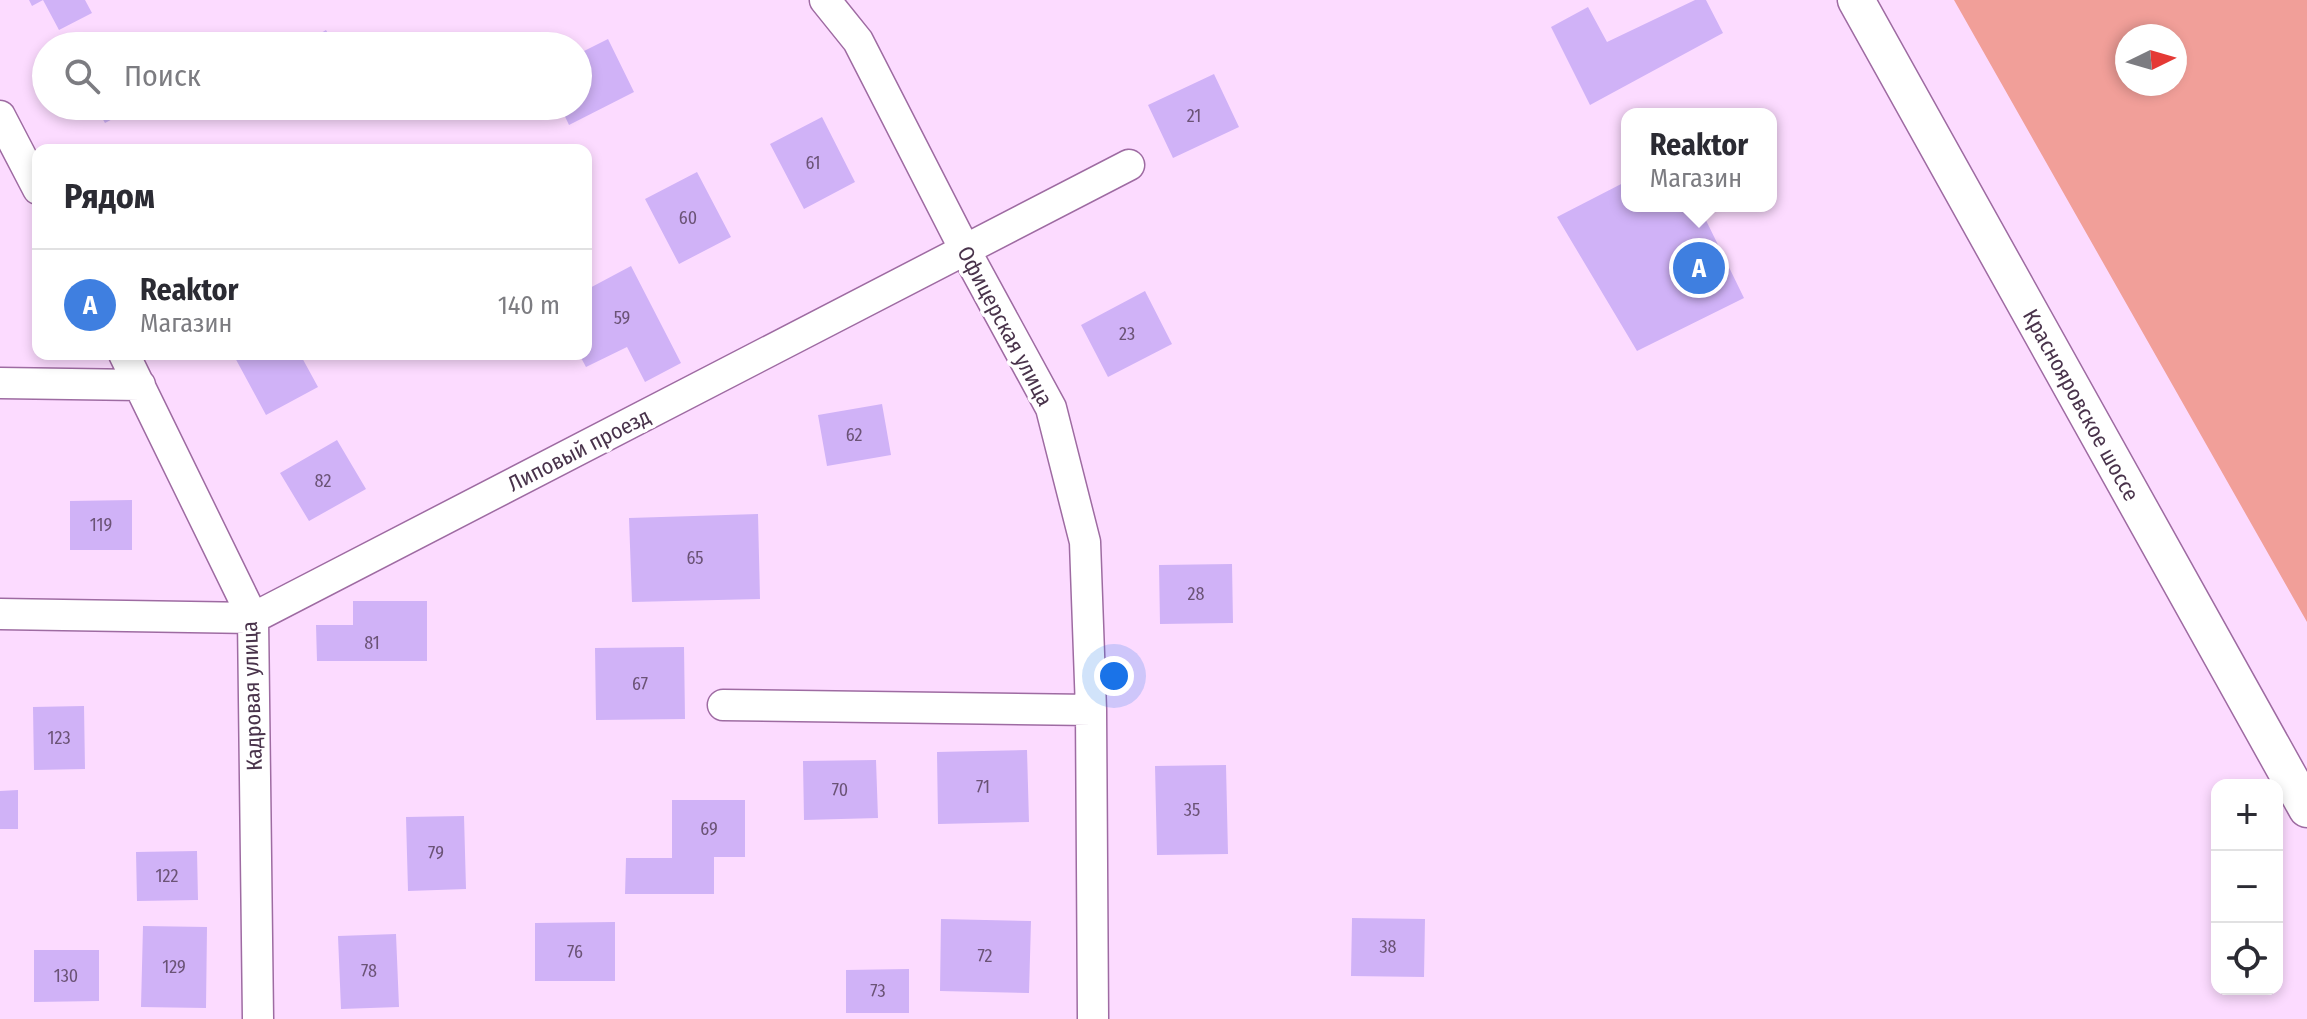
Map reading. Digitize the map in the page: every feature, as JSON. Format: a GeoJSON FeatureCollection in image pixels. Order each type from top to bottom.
{"type":"FeatureCollection","features":[{"type":"Feature","properties":{"kind":"street","name":"Офицерская улица"},"geometry":{"type":"LineString","coordinates":[[825,0],[858,41],[965,250],[1051,408],[1085,542],[1091,710],[1093,1019]]}},
{"type":"Feature","properties":{"kind":"street","name":"Краснояровское шоссе"},"geometry":{"type":"LineString","coordinates":[[1856,0],[2307,809]]}},
{"type":"Feature","properties":{"kind":"street"},"geometry":{"type":"LineString","coordinates":[[0,116],[32,177]]}},
{"type":"Feature","properties":{"kind":"street","name":"Липовый проезд"},"geometry":{"type":"LineString","coordinates":[[0,614],[253,618],[1129,165]]}},
{"type":"Feature","properties":{"kind":"street","name":"Кадровая улица"},"geometry":{"type":"LineString","coordinates":[[127,360],[253,618],[258,1019]]}},
{"type":"Feature","properties":{"kind":"street"},"geometry":{"type":"LineString","coordinates":[[0,383],[140,385]]}},
{"type":"Feature","properties":{"kind":"street"},"geometry":{"type":"LineString","coordinates":[[723,705],[1091,710]]}},
{"type":"Feature","properties":{"kind":"shaded area"},"geometry":{"type":"Polygon","coordinates":[[[1954,0],[2307,0],[2307,622],[1954,0]]]}},
{"type":"Feature","properties":{"kind":"building"},"geometry":{"type":"Polygon","coordinates":[[[29,0],[43,0],[32,6],[29,0]]]}},
{"type":"Feature","properties":{"kind":"building"},"geometry":{"type":"Polygon","coordinates":[[[43,0],[85,0],[92,13],[59,30],[43,0]]]}},
{"type":"Feature","properties":{"kind":"building"},"geometry":{"type":"Polygon","coordinates":[[[1695,0],[1706,0],[1723,33],[1590,105],[1551,27],[1588,7],[1607,42],[1695,0]]]}},
{"type":"Feature","properties":{"kind":"building"},"geometry":{"type":"Polygon","coordinates":[[[608,39],[634,92],[592,113],[592,47],[608,39]]]}},
{"type":"Feature","properties":{"kind":"building"},"geometry":{"type":"Polygon","coordinates":[[[1214,74],[1239,127],[1173,158],[1148,105],[1214,74]]]}},
{"type":"Feature","properties":{"kind":"building"},"geometry":{"type":"Polygon","coordinates":[[[822,117],[855,182],[804,209],[770,144],[822,117]]]}},
{"type":"Feature","properties":{"kind":"building"},"geometry":{"type":"Polygon","coordinates":[[[697,172],[731,237],[679,264],[645,199],[697,172]]]}},
{"type":"Feature","properties":{"kind":"building"},"geometry":{"type":"Polygon","coordinates":[[[1621,184],[1621,212],[1702,212],[1744,298],[1637,351],[1557,217],[1621,184]]]}},
{"type":"Feature","properties":{"kind":"building"},"geometry":{"type":"Polygon","coordinates":[[[631,266],[681,363],[645,382],[627,347],[586,367],[582,360],[592,360],[592,287],[631,266]]]}},
{"type":"Feature","properties":{"kind":"building"},"geometry":{"type":"Polygon","coordinates":[[[1145,291],[1172,344],[1108,377],[1081,325],[1145,291]]]}},
{"type":"Feature","properties":{"kind":"building"},"geometry":{"type":"Polygon","coordinates":[[[236,360],[303,360],[318,387],[266,415],[236,360]]]}},
{"type":"Feature","properties":{"kind":"building"},"geometry":{"type":"Polygon","coordinates":[[[882,404],[891,455],[827,466],[818,415],[882,404]]]}},
{"type":"Feature","properties":{"kind":"building"},"geometry":{"type":"Polygon","coordinates":[[[337,440],[366,489],[309,521],[280,473],[337,440]]]}},
{"type":"Feature","properties":{"kind":"building"},"geometry":{"type":"Polygon","coordinates":[[[132,500],[132,550],[70,550],[70,501],[132,500]]]}},
{"type":"Feature","properties":{"kind":"building"},"geometry":{"type":"Polygon","coordinates":[[[758,514],[760,599],[632,602],[629,518],[758,514]]]}},
{"type":"Feature","properties":{"kind":"building"},"geometry":{"type":"Polygon","coordinates":[[[1232,564],[1233,623],[1160,624],[1159,565],[1232,564]]]}},
{"type":"Feature","properties":{"kind":"building"},"geometry":{"type":"Polygon","coordinates":[[[353,601],[427,601],[427,661],[317,661],[316,625],[353,625],[353,601]]]}},
{"type":"Feature","properties":{"kind":"building"},"geometry":{"type":"Polygon","coordinates":[[[684,647],[685,719],[596,720],[595,648],[684,647]]]}},
{"type":"Feature","properties":{"kind":"building"},"geometry":{"type":"Polygon","coordinates":[[[84,706],[85,769],[34,770],[33,707],[84,706]]]}},
{"type":"Feature","properties":{"kind":"building"},"geometry":{"type":"Polygon","coordinates":[[[1027,750],[1029,822],[938,824],[937,752],[1027,750]]]}},
{"type":"Feature","properties":{"kind":"building"},"geometry":{"type":"Polygon","coordinates":[[[876,760],[878,818],[804,820],[803,761],[876,760]]]}},
{"type":"Feature","properties":{"kind":"building"},"geometry":{"type":"Polygon","coordinates":[[[1226,765],[1228,854],[1157,855],[1155,766],[1226,765]]]}},
{"type":"Feature","properties":{"kind":"building"},"geometry":{"type":"Polygon","coordinates":[[[18,790],[18,829],[0,829],[0,791],[18,790]]]}},
{"type":"Feature","properties":{"kind":"building"},"geometry":{"type":"Polygon","coordinates":[[[672,800],[745,800],[745,857],[714,857],[714,894],[625,894],[626,858],[672,858],[672,800]]]}},
{"type":"Feature","properties":{"kind":"building"},"geometry":{"type":"Polygon","coordinates":[[[464,816],[466,889],[408,891],[406,817],[464,816]]]}},
{"type":"Feature","properties":{"kind":"building"},"geometry":{"type":"Polygon","coordinates":[[[197,851],[198,900],[137,901],[136,852],[197,851]]]}},
{"type":"Feature","properties":{"kind":"building"},"geometry":{"type":"Polygon","coordinates":[[[1352,918],[1425,919],[1424,977],[1351,976],[1352,918]]]}},
{"type":"Feature","properties":{"kind":"building"},"geometry":{"type":"Polygon","coordinates":[[[941,919],[1031,921],[1029,993],[940,991],[941,919]]]}},
{"type":"Feature","properties":{"kind":"building"},"geometry":{"type":"Polygon","coordinates":[[[615,922],[615,981],[535,981],[535,923],[615,922]]]}},
{"type":"Feature","properties":{"kind":"building"},"geometry":{"type":"Polygon","coordinates":[[[143,926],[207,927],[206,1008],[141,1007],[143,926]]]}},
{"type":"Feature","properties":{"kind":"building"},"geometry":{"type":"Polygon","coordinates":[[[396,934],[399,1007],[341,1009],[338,936],[396,934]]]}},
{"type":"Feature","properties":{"kind":"building"},"geometry":{"type":"Polygon","coordinates":[[[34,950],[99,950],[99,1001],[34,1002],[34,950]]]}},
{"type":"Feature","properties":{"kind":"building"},"geometry":{"type":"Polygon","coordinates":[[[909,969],[909,1013],[846,1013],[846,970],[909,969]]]}},
{"type":"Feature","properties":{"kind":"place","name":"Reaktor"},"geometry":{"type":"Point","coordinates":[1699,268]}}]}
